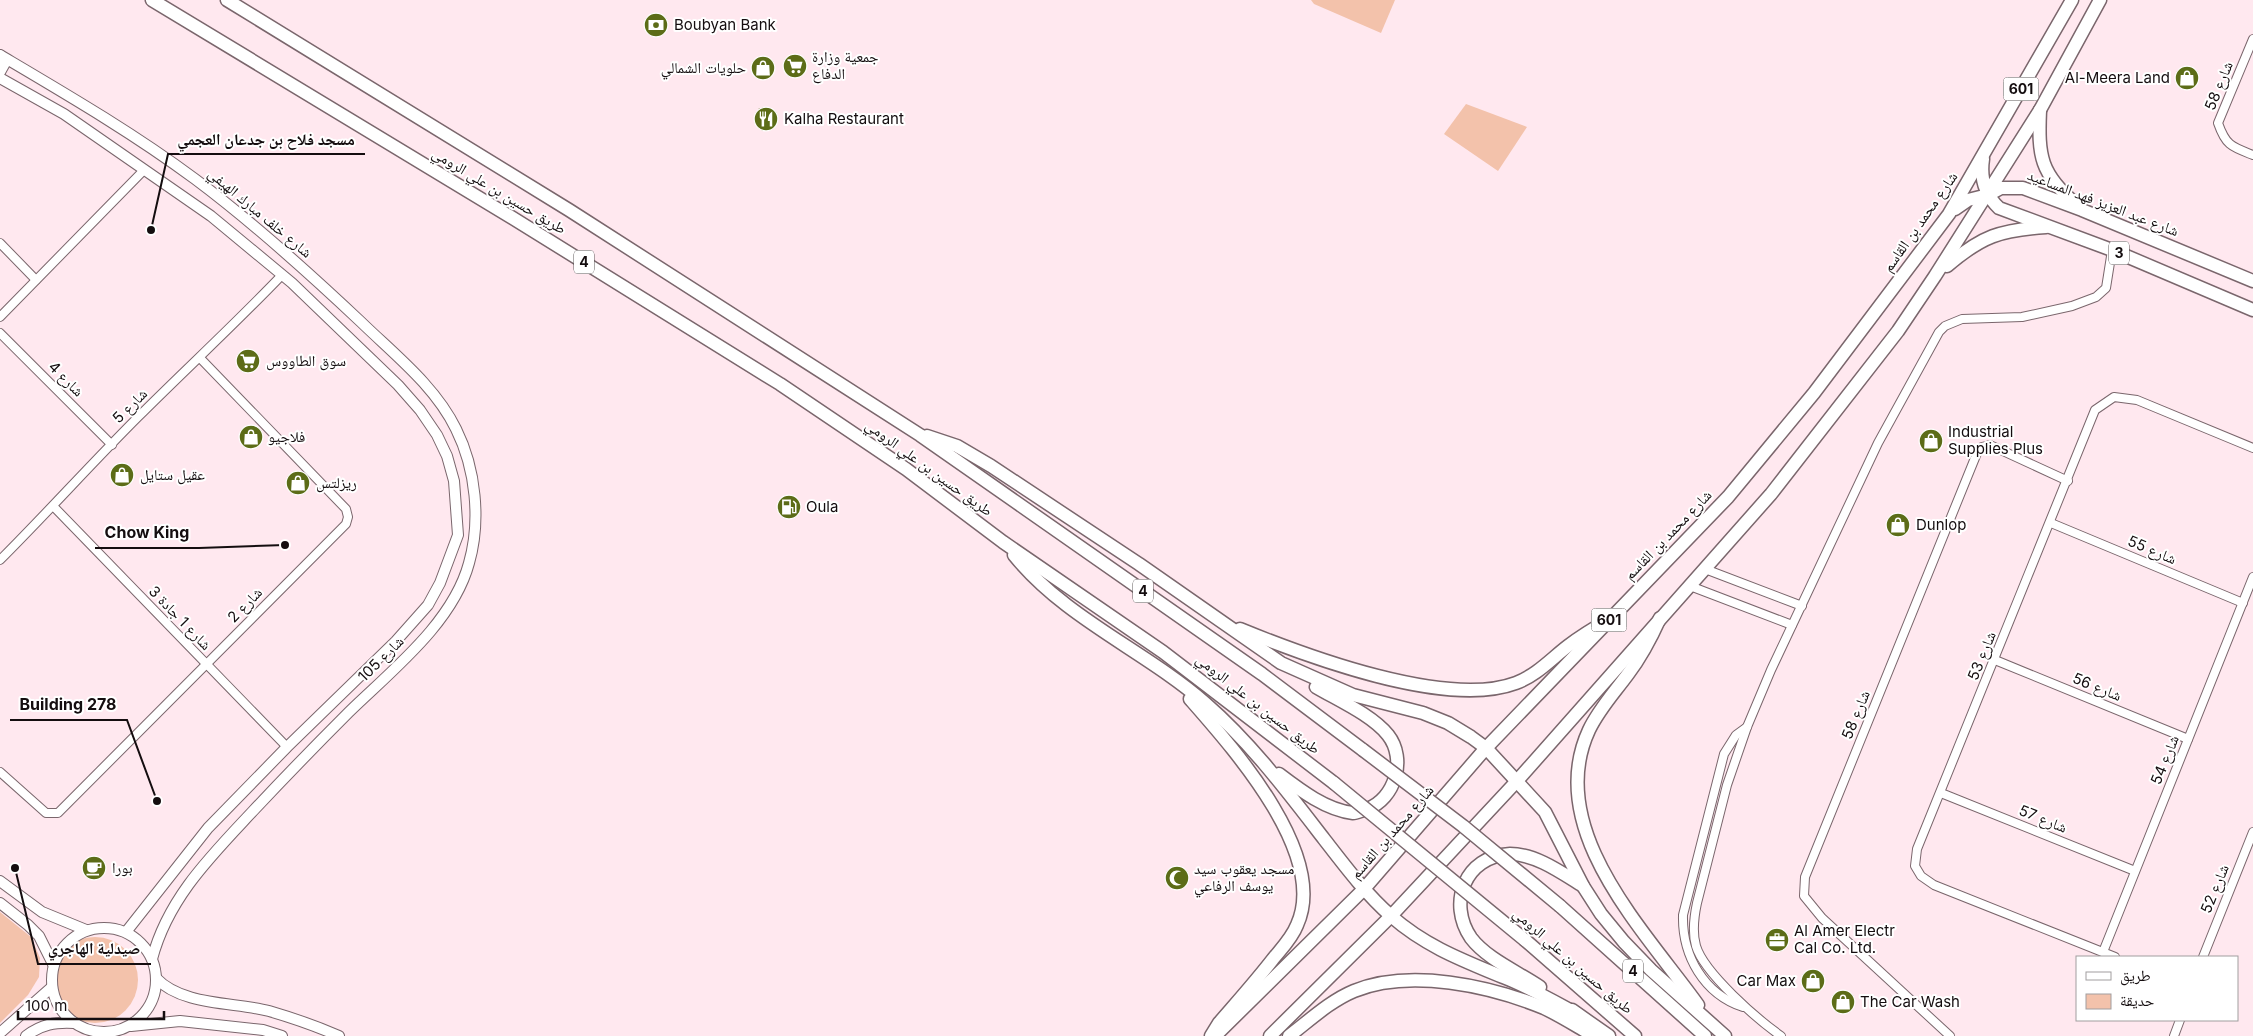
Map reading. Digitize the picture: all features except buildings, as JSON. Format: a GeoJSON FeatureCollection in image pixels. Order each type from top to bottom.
{"type":"FeatureCollection","features":[{"type":"Feature","properties":{"kind":"main road","name":"طريق حسين بن علي الرومي"},"geometry":{"type":"LineString","coordinates":[[152,0],[511,217],[780,384],[906,469],[1003,542],[1163,652],[1334,783],[1525,940],[1635,1036]]}},
{"type":"Feature","properties":{"kind":"main road","name":"طريق حسين بن علي الرومي"},"geometry":{"type":"LineString","coordinates":[[227,0],[569,210],[920,435],[1262,674],[1463,826],[1560,906],[1705,1036]]}},
{"type":"Feature","properties":{"kind":"main road","name":"شارع محمد بن القاسم"},"geometry":{"type":"LineString","coordinates":[[1215,1036],[1363,890],[1486,748],[1728,497],[1814,393],[1949,214],[2072,0]]}},
{"type":"Feature","properties":{"kind":"main road","name":"601"},"geometry":{"type":"LineString","coordinates":[[1270,1036],[1390,916],[1516,782],[1771,494],[1898,330],[1935,276],[2040,110],[2100,0]]}},
{"type":"Feature","properties":{"kind":"main road"},"geometry":{"type":"LineString","coordinates":[[2089,23],[2107,0]]}},
{"type":"Feature","properties":{"kind":"main road"},"geometry":{"type":"LineString","coordinates":[[2040,110],[2039,144],[2044,166],[2053,182],[2082,210]]}},
{"type":"Feature","properties":{"kind":"main road"},"geometry":{"type":"LineString","coordinates":[[1984,155],[1982,174],[1988,195]]}},
{"type":"Feature","properties":{"kind":"main road","name":"شارع عبد العزيز فهد المساعيد"},"geometry":{"type":"LineString","coordinates":[[1949,214],[1968,200],[1988,195],[2001,188],[2023,188],[2082,210],[2253,281]]}},
{"type":"Feature","properties":{"kind":"main road","name":"3"},"geometry":{"type":"LineString","coordinates":[[1988,195],[2000,208],[2112,250],[2253,310]]}},
{"type":"Feature","properties":{"kind":"main road"},"geometry":{"type":"LineString","coordinates":[[1935,276],[1966,249],[1983,239],[2000,232],[2051,226]]}},
{"type":"Feature","properties":{"kind":"main road"},"geometry":{"type":"LineString","coordinates":[[920,435],[939,438],[991,466],[1139,564],[1281,663],[1376,722],[1390,737],[1397,755],[1396,775],[1388,793],[1373,806],[1355,813],[1336,809],[1312,797],[1267,766]]}},
{"type":"Feature","properties":{"kind":"main road"},"geometry":{"type":"LineString","coordinates":[[1003,542],[1037,580],[1056,596],[1098,628],[1172,678],[1223,718],[1267,766],[1363,890],[1390,916],[1430,945],[1522,985],[1578,1014]]}},
{"type":"Feature","properties":{"kind":"main road"},"geometry":{"type":"LineString","coordinates":[[1660,618],[1638,662],[1601,708],[1588,730],[1580,755],[1577,778],[1579,802],[1592,846],[1622,904],[1709,1021]]}},
{"type":"Feature","properties":{"kind":"main road"},"geometry":{"type":"LineString","coordinates":[[1218,620],[1300,652],[1365,673],[1420,685],[1477,689],[1503,687],[1528,678],[1568,646],[1610,619]]}},
{"type":"Feature","properties":{"kind":"main road"},"geometry":{"type":"LineString","coordinates":[[1281,663],[1354,695],[1423,713],[1448,723],[1486,748],[1545,812],[1583,886],[1601,914],[1624,942],[1651,970],[1725,1036]]}},
{"type":"Feature","properties":{"kind":"main road"},"geometry":{"type":"LineString","coordinates":[[1172,678],[1222,735],[1254,776],[1290,840],[1304,880],[1303,906],[1294,931],[1211,1036]]}},
{"type":"Feature","properties":{"kind":"main road"},"geometry":{"type":"LineString","coordinates":[[1583,886],[1545,864],[1528,857],[1511,854],[1494,857],[1479,865],[1467,877],[1460,893],[1459,910],[1464,926],[1473,940],[1487,953],[1528,978],[1609,1036]]}},
{"type":"Feature","properties":{"kind":"main road"},"geometry":{"type":"LineString","coordinates":[[1289,1036],[1326,1007],[1354,991],[1374,984],[1411,980],[1450,983],[1524,1002],[1545,1009],[1594,1036]]}},
{"type":"Feature","properties":{"kind":"street","name":"شارع 58"},"geometry":{"type":"LineString","coordinates":[[2253,39],[2218,123],[2222,136],[2230,146],[2253,155]]}},
{"type":"Feature","properties":{"kind":"street","name":"شارع خلف مبارك الهيفي"},"geometry":{"type":"LineString","coordinates":[[0,55],[109,120],[195,179],[272,240],[386,347]]}},
{"type":"Feature","properties":{"kind":"street"},"geometry":{"type":"LineString","coordinates":[[0,55],[5,63],[0,72]]}},
{"type":"Feature","properties":{"kind":"street"},"geometry":{"type":"LineString","coordinates":[[18,88],[15,79],[17,75],[25,70]]}},
{"type":"Feature","properties":{"kind":"street"},"geometry":{"type":"LineString","coordinates":[[0,78],[64,114],[211,216],[282,275],[373,362],[384,358],[386,347]]}},
{"type":"Feature","properties":{"kind":"street"},"geometry":{"type":"LineString","coordinates":[[0,316],[144,170]]}},
{"type":"Feature","properties":{"kind":"street"},"geometry":{"type":"LineString","coordinates":[[0,243],[36,280]]}},
{"type":"Feature","properties":{"kind":"street"},"geometry":{"type":"LineString","coordinates":[[1781,1036],[1747,1008],[1705,964],[1696,945],[1694,925],[1697,903],[1728,785],[1747,727],[1792,625],[1878,443],[1939,332],[1953,321],[2022,317],[2072,306],[2100,295],[2107,283],[2112,250]]}},
{"type":"Feature","properties":{"kind":"street","name":"شارع 5"},"geometry":{"type":"LineString","coordinates":[[0,560],[54,507],[112,444],[282,275]]}},
{"type":"Feature","properties":{"kind":"street","name":"شارع 4"},"geometry":{"type":"LineString","coordinates":[[0,333],[112,444]]}},
{"type":"Feature","properties":{"kind":"street","name":"شارع 105"},"geometry":{"type":"LineString","coordinates":[[152,959],[158,936],[168,914],[190,880],[303,757],[439,621],[458,592],[470,563],[476,526],[474,488],[464,446],[438,400],[386,347]]}},
{"type":"Feature","properties":{"kind":"street","name":"شارع 2"},"geometry":{"type":"LineString","coordinates":[[0,772],[46,813],[58,813],[346,524],[348,517],[346,509],[200,358]]}},
{"type":"Feature","properties":{"kind":"street","name":"شارع 105"},"geometry":{"type":"LineString","coordinates":[[126,932],[208,828],[418,618],[440,583],[458,535],[454,481],[447,456],[437,435],[420,410],[398,385],[373,362]]}},
{"type":"Feature","properties":{"kind":"street","name":"شارع 53"},"geometry":{"type":"LineString","coordinates":[[2112,956],[1934,885],[1921,876],[1915,866],[1917,848],[2051,523],[2095,410],[2114,397],[2137,400],[2253,448]]}},
{"type":"Feature","properties":{"kind":"street","name":"شارع 58"},"geometry":{"type":"LineString","coordinates":[[1950,1036],[1822,918],[1804,896],[1805,878],[1978,453],[1982,447],[1990,445],[2068,481]]}},
{"type":"Feature","properties":{"kind":"street","name":"شارع 1 جادة 3"},"geometry":{"type":"LineString","coordinates":[[54,507],[287,747]]}},
{"type":"Feature","properties":{"kind":"street","name":"شارع 55"},"geometry":{"type":"LineString","coordinates":[[2051,523],[2243,603]]}},
{"type":"Feature","properties":{"kind":"street"},"geometry":{"type":"LineString","coordinates":[[1705,569],[1802,606]]}},
{"type":"Feature","properties":{"kind":"street","name":"شارع 54"},"geometry":{"type":"LineString","coordinates":[[2102,952],[2253,577]]}},
{"type":"Feature","properties":{"kind":"street"},"geometry":{"type":"LineString","coordinates":[[1690,586],[1792,625]]}},
{"type":"Feature","properties":{"kind":"street"},"geometry":{"type":"LineString","coordinates":[[396,641],[404,644],[408,654]]}},
{"type":"Feature","properties":{"kind":"street","name":"شارع 56"},"geometry":{"type":"LineString","coordinates":[[1995,660],[2188,739]]}},
{"type":"Feature","properties":{"kind":"street"},"geometry":{"type":"LineString","coordinates":[[1747,727],[1736,735],[1724,754],[1683,916],[1683,926],[1690,956],[1707,985],[1720,996],[1747,1008]]}},
{"type":"Feature","properties":{"kind":"street","name":"شارع 57"},"geometry":{"type":"LineString","coordinates":[[1941,793],[2135,870]]}},
{"type":"Feature","properties":{"kind":"street","name":"شارع 52"},"geometry":{"type":"LineString","coordinates":[[2203,956],[2253,832]]}},
{"type":"Feature","properties":{"kind":"street"},"geometry":{"type":"LineString","coordinates":[[0,881],[42,912],[86,930]]}},
{"type":"Feature","properties":{"kind":"street"},"geometry":{"type":"LineString","coordinates":[[0,903],[39,936],[53,964]]}},
{"type":"Feature","properties":{"kind":"street"},"geometry":{"type":"LineString","coordinates":[[130,1026],[150,1006],[155,992],[156,978],[152,959],[146,948],[126,932],[114,928],[100,927],[86,930],[72,938],[60,950],[53,964],[52,987],[56,1001],[64,1014],[74,1024],[87,1030],[102,1032],[116,1031],[130,1026],[188,1021],[263,1030],[282,1036]]}},
{"type":"Feature","properties":{"kind":"street"},"geometry":{"type":"LineString","coordinates":[[156,978],[163,985],[179,994],[268,1011],[339,1036]]}},
{"type":"Feature","properties":{"kind":"street"},"geometry":{"type":"LineString","coordinates":[[0,1034],[52,987]]}},
{"type":"Feature","properties":{"kind":"street"},"geometry":{"type":"LineString","coordinates":[[2174,1036],[2180,1021]]}},
{"type":"Feature","properties":{"kind":"street"},"geometry":{"type":"LineString","coordinates":[[26,1036],[49,1023],[74,1024]]}},
{"type":"Feature","properties":{"kind":"green space"},"geometry":{"type":"Polygon","coordinates":[[[1311,0],[1395,0],[1381,33],[1314,4],[1311,0]]]}},
{"type":"Feature","properties":{"kind":"green space"},"geometry":{"type":"Polygon","coordinates":[[[1466,104],[1527,127],[1498,171],[1444,134],[1466,104]]]}},
{"type":"Feature","properties":{"kind":"green space"},"geometry":{"type":"Polygon","coordinates":[[[0,912],[31,937],[40,958],[39,977],[28,995],[0,1023],[0,912]]]}},
{"type":"Feature","properties":{"kind":"green space"},"geometry":{"type":"Polygon","coordinates":[[[95,937],[111,941],[125,950],[134,964],[138,980],[134,996],[125,1010],[111,1019],[95,1023],[79,1019],[65,1010],[56,996],[52,980],[56,964],[65,950],[79,941],[95,937]]]}},
{"type":"Feature","properties":{"kind":"place","name":"Boubyan Bank"},"geometry":{"type":"Point","coordinates":[656,25]}},
{"type":"Feature","properties":{"kind":"place","name":"جمعية وزارة الدفاع"},"geometry":{"type":"Point","coordinates":[795,66]}},
{"type":"Feature","properties":{"kind":"place","name":"حلويات الشمالي"},"geometry":{"type":"Point","coordinates":[763,68]}},
{"type":"Feature","properties":{"kind":"place","name":"Al-Meera Land"},"geometry":{"type":"Point","coordinates":[2187,78]}},
{"type":"Feature","properties":{"kind":"place","name":"Kalha Restaurant"},"geometry":{"type":"Point","coordinates":[766,119]}},
{"type":"Feature","properties":{"kind":"place","name":"مسجد فلاح بن جدعان العجمي"},"geometry":{"type":"Point","coordinates":[151,230]}},
{"type":"Feature","properties":{"kind":"place","name":"سوق الطاووس"},"geometry":{"type":"Point","coordinates":[248,361]}},
{"type":"Feature","properties":{"kind":"place","name":"فلاجيو"},"geometry":{"type":"Point","coordinates":[251,437]}},
{"type":"Feature","properties":{"kind":"place","name":"Industrial Supplies Plus"},"geometry":{"type":"Point","coordinates":[1931,441]}},
{"type":"Feature","properties":{"kind":"place","name":"عقيل ستايل"},"geometry":{"type":"Point","coordinates":[122,475]}},
{"type":"Feature","properties":{"kind":"place","name":"ريزلتس"},"geometry":{"type":"Point","coordinates":[298,483]}},
{"type":"Feature","properties":{"kind":"place","name":"Oula"},"geometry":{"type":"Point","coordinates":[789,507]}},
{"type":"Feature","properties":{"kind":"place","name":"Dunlop"},"geometry":{"type":"Point","coordinates":[1898,525]}},
{"type":"Feature","properties":{"kind":"place","name":"Chow King"},"geometry":{"type":"Point","coordinates":[285,545]}},
{"type":"Feature","properties":{"kind":"place","name":"Building 278"},"geometry":{"type":"Point","coordinates":[157,801]}},
{"type":"Feature","properties":{"kind":"place","name":"صيدلية الهاجري"},"geometry":{"type":"Point","coordinates":[15,868]}},
{"type":"Feature","properties":{"kind":"place","name":"بورا"},"geometry":{"type":"Point","coordinates":[94,868]}},
{"type":"Feature","properties":{"kind":"place","name":"مسجد يعقوب سيد يوسف الرفاعي"},"geometry":{"type":"Point","coordinates":[1177,878]}},
{"type":"Feature","properties":{"kind":"place","name":"Al Amer Electr Cal Co. Ltd."},"geometry":{"type":"Point","coordinates":[1777,940]}},
{"type":"Feature","properties":{"kind":"place","name":"Car Max"},"geometry":{"type":"Point","coordinates":[1813,981]}},
{"type":"Feature","properties":{"kind":"place","name":"The Car Wash"},"geometry":{"type":"Point","coordinates":[1843,1002]}}]}
